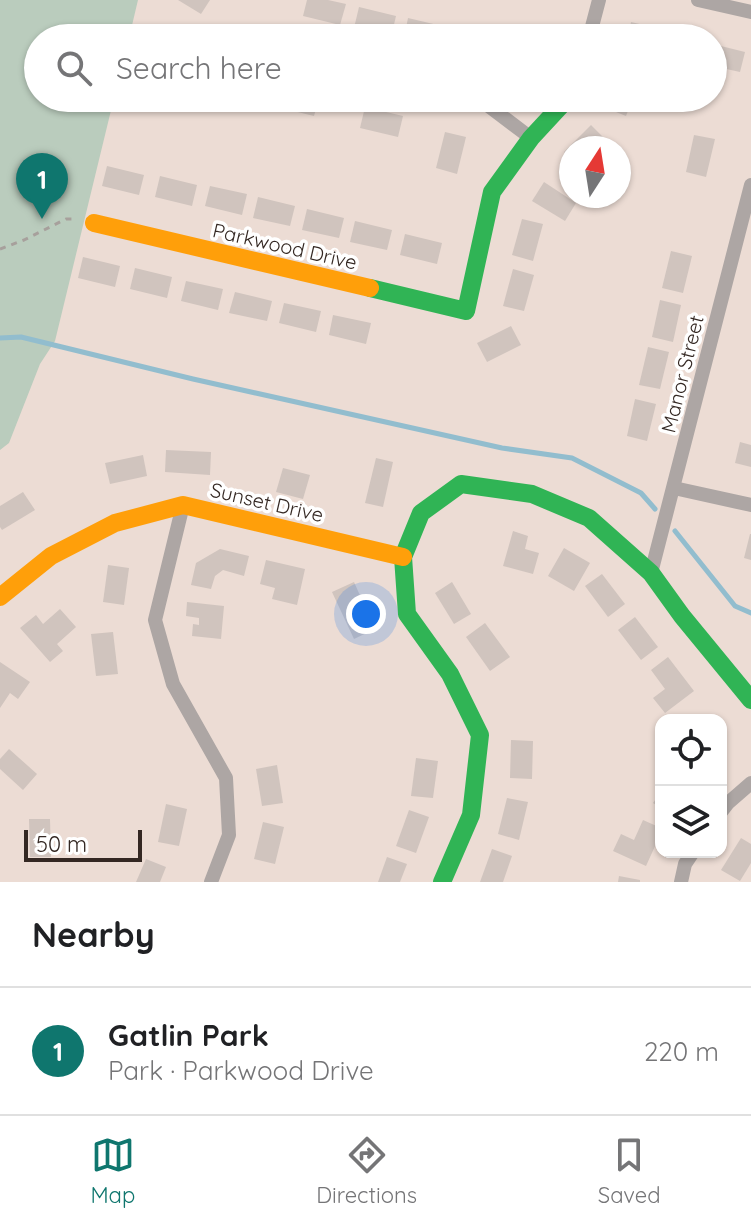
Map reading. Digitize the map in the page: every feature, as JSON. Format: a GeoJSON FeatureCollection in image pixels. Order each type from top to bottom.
{"type":"FeatureCollection","features":[{"type":"Feature","properties":{"kind":"street"},"geometry":{"type":"LineString","coordinates":[[593,24],[599,0]]}},
{"type":"Feature","properties":{"kind":"street"},"geometry":{"type":"LineString","coordinates":[[698,0],[751,12]]}},
{"type":"Feature","properties":{"kind":"street"},"geometry":{"type":"LineString","coordinates":[[497,112],[531,138],[555,112]]}},
{"type":"Feature","properties":{"kind":"street","name":"Parkwood Drive"},"geometry":{"type":"LineString","coordinates":[[86,221],[466,311],[492,192],[531,138]]}},
{"type":"Feature","properties":{"kind":"street","name":"Manor Street"},"geometry":{"type":"LineString","coordinates":[[651,573],[751,185]]}},
{"type":"Feature","properties":{"kind":"street"},"geometry":{"type":"LineString","coordinates":[[735,250],[751,254]]}},
{"type":"Feature","properties":{"kind":"street"},"geometry":{"type":"LineString","coordinates":[[442,882],[471,815],[480,735],[450,674],[407,614],[403,557],[421,513],[461,484],[532,494],[589,518],[651,573],[751,700]]}},
{"type":"Feature","properties":{"kind":"street"},"geometry":{"type":"LineString","coordinates":[[674,488],[751,505]]}},
{"type":"Feature","properties":{"kind":"street"},"geometry":{"type":"LineString","coordinates":[[183,505],[155,620],[173,684],[226,778],[229,835],[211,882]]}},
{"type":"Feature","properties":{"kind":"street","name":"Sunset Drive"},"geometry":{"type":"LineString","coordinates":[[0,597],[51,556],[115,523],[183,505],[403,557]]}},
{"type":"Feature","properties":{"kind":"street"},"geometry":{"type":"LineString","coordinates":[[727,804],[751,783]]}},
{"type":"Feature","properties":{"kind":"street"},"geometry":{"type":"LineString","coordinates":[[681,882],[689,858]]}},
{"type":"Feature","properties":{"kind":"path"},"geometry":{"type":"LineString","coordinates":[[0,249],[66,219],[86,221]]}},
{"type":"Feature","properties":{"kind":"green space"},"geometry":{"type":"Polygon","coordinates":[[[0,0],[138,0],[132,24],[24,24],[24,112],[111,112],[55,341],[40,364],[9,443],[0,450],[0,0]]]}},
{"type":"Feature","properties":{"kind":"building"},"geometry":{"type":"Polygon","coordinates":[[[178,0],[210,0],[201,14],[178,0]]]}},
{"type":"Feature","properties":{"kind":"building"},"geometry":{"type":"Polygon","coordinates":[[[307,0],[346,4],[340,24],[303,16],[307,0]]]}},
{"type":"Feature","properties":{"kind":"building"},"geometry":{"type":"Polygon","coordinates":[[[359,7],[396,16],[394,24],[355,24],[359,7]]]}},
{"type":"Feature","properties":{"kind":"building"},"geometry":{"type":"Polygon","coordinates":[[[408,18],[433,24],[407,24],[408,18]]]}},
{"type":"Feature","properties":{"kind":"building"},"geometry":{"type":"Polygon","coordinates":[[[727,48],[745,52],[740,72],[727,69],[727,48]]]}},
{"type":"Feature","properties":{"kind":"building"},"geometry":{"type":"Polygon","coordinates":[[[364,112],[403,116],[398,137],[360,128],[364,112]]]}},
{"type":"Feature","properties":{"kind":"building"},"geometry":{"type":"Polygon","coordinates":[[[591,125],[602,136],[580,136],[591,125]]]}},
{"type":"Feature","properties":{"kind":"building"},"geometry":{"type":"Polygon","coordinates":[[[445,132],[466,137],[457,174],[436,168],[445,132]]]}},
{"type":"Feature","properties":{"kind":"building"},"geometry":{"type":"Polygon","coordinates":[[[694,135],[715,139],[706,177],[686,172],[694,135]]]}},
{"type":"Feature","properties":{"kind":"building"},"geometry":{"type":"Polygon","coordinates":[[[107,166],[144,175],[139,195],[102,186],[107,166]]]}},
{"type":"Feature","properties":{"kind":"building"},"geometry":{"type":"Polygon","coordinates":[[[160,176],[197,185],[192,206],[155,197],[160,176]]]}},
{"type":"Feature","properties":{"kind":"building"},"geometry":{"type":"Polygon","coordinates":[[[544,182],[559,192],[559,208],[573,208],[565,221],[532,201],[544,182]]]}},
{"type":"Feature","properties":{"kind":"building"},"geometry":{"type":"Polygon","coordinates":[[[210,186],[247,194],[242,215],[205,206],[210,186]]]}},
{"type":"Feature","properties":{"kind":"building"},"geometry":{"type":"Polygon","coordinates":[[[258,197],[295,206],[290,226],[253,218],[258,197]]]}},
{"type":"Feature","properties":{"kind":"building"},"geometry":{"type":"Polygon","coordinates":[[[307,209],[344,218],[339,238],[302,230],[307,209]]]}},
{"type":"Feature","properties":{"kind":"building"},"geometry":{"type":"Polygon","coordinates":[[[522,219],[543,224],[533,261],[512,255],[522,219]]]}},
{"type":"Feature","properties":{"kind":"building"},"geometry":{"type":"Polygon","coordinates":[[[355,221],[392,230],[387,250],[350,242],[355,221]]]}},
{"type":"Feature","properties":{"kind":"building"},"geometry":{"type":"Polygon","coordinates":[[[405,234],[442,243],[437,264],[400,255],[405,234]]]}},
{"type":"Feature","properties":{"kind":"building"},"geometry":{"type":"Polygon","coordinates":[[[671,251],[692,256],[683,293],[662,288],[671,251]]]}},
{"type":"Feature","properties":{"kind":"building"},"geometry":{"type":"Polygon","coordinates":[[[83,257],[120,266],[115,287],[78,278],[83,257]]]}},
{"type":"Feature","properties":{"kind":"building"},"geometry":{"type":"Polygon","coordinates":[[[135,268],[172,277],[167,298],[130,289],[135,268]]]}},
{"type":"Feature","properties":{"kind":"building"},"geometry":{"type":"Polygon","coordinates":[[[513,269],[534,275],[524,311],[503,306],[513,269]]]}},
{"type":"Feature","properties":{"kind":"building"},"geometry":{"type":"Polygon","coordinates":[[[186,281],[223,289],[218,310],[181,301],[186,281]]]}},
{"type":"Feature","properties":{"kind":"building"},"geometry":{"type":"Polygon","coordinates":[[[235,292],[272,301],[267,321],[229,313],[235,292]]]}},
{"type":"Feature","properties":{"kind":"building"},"geometry":{"type":"Polygon","coordinates":[[[660,300],[681,305],[673,342],[652,337],[660,300]]]}},
{"type":"Feature","properties":{"kind":"building"},"geometry":{"type":"Polygon","coordinates":[[[284,303],[321,311],[316,332],[279,323],[284,303]]]}},
{"type":"Feature","properties":{"kind":"building"},"geometry":{"type":"Polygon","coordinates":[[[333,315],[371,323],[366,344],[329,335],[333,315]]]}},
{"type":"Feature","properties":{"kind":"building"},"geometry":{"type":"Polygon","coordinates":[[[511,326],[521,345],[487,362],[477,343],[511,326]]]}},
{"type":"Feature","properties":{"kind":"building"},"geometry":{"type":"Polygon","coordinates":[[[648,347],[669,352],[660,389],[639,385],[648,347]]]}},
{"type":"Feature","properties":{"kind":"building"},"geometry":{"type":"Polygon","coordinates":[[[635,399],[656,404],[647,441],[627,436],[635,399]]]}},
{"type":"Feature","properties":{"kind":"building"},"geometry":{"type":"Polygon","coordinates":[[[740,442],[751,445],[751,467],[735,463],[740,442]]]}},
{"type":"Feature","properties":{"kind":"building"},"geometry":{"type":"Polygon","coordinates":[[[166,450],[211,452],[210,475],[165,472],[166,450]]]}},
{"type":"Feature","properties":{"kind":"building"},"geometry":{"type":"Polygon","coordinates":[[[143,455],[147,476],[110,484],[105,463],[143,455]]]}},
{"type":"Feature","properties":{"kind":"building"},"geometry":{"type":"Polygon","coordinates":[[[376,458],[393,462],[383,507],[365,503],[376,458]]]}},
{"type":"Feature","properties":{"kind":"building"},"geometry":{"type":"Polygon","coordinates":[[[283,468],[310,475],[303,499],[276,492],[283,468]]]}},
{"type":"Feature","properties":{"kind":"building"},"geometry":{"type":"Polygon","coordinates":[[[23,492],[35,510],[2,530],[0,506],[23,492]]]}},
{"type":"Feature","properties":{"kind":"building"},"geometry":{"type":"Polygon","coordinates":[[[513,531],[528,536],[525,549],[539,553],[533,574],[503,566],[513,531]]]}},
{"type":"Feature","properties":{"kind":"building"},"geometry":{"type":"Polygon","coordinates":[[[751,534],[751,560],[744,558],[751,534]]]}},
{"type":"Feature","properties":{"kind":"building"},"geometry":{"type":"Polygon","coordinates":[[[564,548],[590,563],[574,591],[548,576],[564,548]]]}},
{"type":"Feature","properties":{"kind":"building"},"geometry":{"type":"Polygon","coordinates":[[[220,549],[249,556],[244,576],[223,570],[215,576],[211,589],[191,585],[196,563],[220,549]]]}},
{"type":"Feature","properties":{"kind":"building"},"geometry":{"type":"Polygon","coordinates":[[[266,560],[305,569],[297,605],[272,599],[275,588],[260,584],[266,560]]]}},
{"type":"Feature","properties":{"kind":"building"},"geometry":{"type":"Polygon","coordinates":[[[108,565],[129,568],[124,605],[103,602],[108,565]]]}},
{"type":"Feature","properties":{"kind":"building"},"geometry":{"type":"Polygon","coordinates":[[[602,574],[625,604],[608,617],[585,586],[602,574]]]}},
{"type":"Feature","properties":{"kind":"building"},"geometry":{"type":"Polygon","coordinates":[[[354,582],[375,629],[354,639],[332,592],[354,582]]]}},
{"type":"Feature","properties":{"kind":"building"},"geometry":{"type":"Polygon","coordinates":[[[452,582],[471,614],[454,624],[435,593],[452,582]]]}},
{"type":"Feature","properties":{"kind":"building"},"geometry":{"type":"Polygon","coordinates":[[[187,602],[224,606],[221,639],[192,636],[193,624],[199,625],[199,618],[186,616],[187,602]]]}},
{"type":"Feature","properties":{"kind":"building"},"geometry":{"type":"Polygon","coordinates":[[[60,609],[76,627],[57,644],[63,651],[50,662],[20,628],[36,615],[43,624],[60,609]]]}},
{"type":"Feature","properties":{"kind":"building"},"geometry":{"type":"Polygon","coordinates":[[[635,617],[658,647],[641,660],[618,630],[635,617]]]}},
{"type":"Feature","properties":{"kind":"building"},"geometry":{"type":"Polygon","coordinates":[[[485,623],[510,657],[490,671],[466,637],[485,623]]]}},
{"type":"Feature","properties":{"kind":"building"},"geometry":{"type":"Polygon","coordinates":[[[113,632],[118,674],[96,676],[91,634],[113,632]]]}},
{"type":"Feature","properties":{"kind":"building"},"geometry":{"type":"Polygon","coordinates":[[[668,657],[694,691],[665,713],[653,698],[665,689],[651,670],[668,657]]]}},
{"type":"Feature","properties":{"kind":"building"},"geometry":{"type":"Polygon","coordinates":[[[0,662],[30,682],[18,699],[10,693],[0,708],[0,662]]]}},
{"type":"Feature","properties":{"kind":"building"},"geometry":{"type":"Polygon","coordinates":[[[511,740],[533,741],[532,779],[510,778],[511,740]]]}},
{"type":"Feature","properties":{"kind":"building"},"geometry":{"type":"Polygon","coordinates":[[[9,749],[37,774],[23,790],[0,769],[0,759],[9,749]]]}},
{"type":"Feature","properties":{"kind":"building"},"geometry":{"type":"Polygon","coordinates":[[[416,758],[438,761],[433,798],[411,796],[416,758]]]}},
{"type":"Feature","properties":{"kind":"building"},"geometry":{"type":"Polygon","coordinates":[[[277,765],[283,803],[262,806],[256,769],[277,765]]]}},
{"type":"Feature","properties":{"kind":"building"},"geometry":{"type":"Polygon","coordinates":[[[507,798],[528,802],[519,840],[498,834],[507,798]]]}},
{"type":"Feature","properties":{"kind":"building"},"geometry":{"type":"Polygon","coordinates":[[[166,804],[187,809],[179,846],[158,842],[166,804]]]}},
{"type":"Feature","properties":{"kind":"building"},"geometry":{"type":"Polygon","coordinates":[[[409,810],[429,817],[416,853],[396,846],[409,810]]]}},
{"type":"Feature","properties":{"kind":"building"},"geometry":{"type":"Polygon","coordinates":[[[29,819],[50,819],[51,857],[30,857],[29,819]]]}},
{"type":"Feature","properties":{"kind":"building"},"geometry":{"type":"Polygon","coordinates":[[[643,820],[655,825],[655,846],[646,866],[613,851],[621,834],[634,840],[643,820]]]}},
{"type":"Feature","properties":{"kind":"building"},"geometry":{"type":"Polygon","coordinates":[[[263,822],[284,827],[275,864],[254,859],[263,822]]]}},
{"type":"Feature","properties":{"kind":"building"},"geometry":{"type":"Polygon","coordinates":[[[741,838],[751,844],[751,863],[740,881],[721,870],[741,838]]]}},
{"type":"Feature","properties":{"kind":"building"},"geometry":{"type":"Polygon","coordinates":[[[492,849],[512,856],[503,882],[480,882],[492,849]]]}},
{"type":"Feature","properties":{"kind":"building"},"geometry":{"type":"Polygon","coordinates":[[[387,857],[407,864],[400,882],[378,882],[387,857]]]}},
{"type":"Feature","properties":{"kind":"building"},"geometry":{"type":"Polygon","coordinates":[[[146,859],[166,867],[160,882],[136,882],[146,859]]]}},
{"type":"Feature","properties":{"kind":"building"},"geometry":{"type":"Polygon","coordinates":[[[619,876],[640,880],[640,882],[618,882],[619,876]]]}},
{"type":"Feature","properties":{"kind":"waterway"},"geometry":{"type":"LineString","coordinates":[[0,338],[21,337],[502,448],[572,458],[641,493],[655,509]]}},
{"type":"Feature","properties":{"kind":"waterway"},"geometry":{"type":"LineString","coordinates":[[675,531],[735,606],[751,613]]}},
{"type":"Feature","properties":{"kind":"traffic: fast"},"geometry":{"type":"LineString","coordinates":[[370,288],[466,311],[492,192],[531,138],[555,112]]}},
{"type":"Feature","properties":{"kind":"traffic: fast"},"geometry":{"type":"LineString","coordinates":[[442,882],[471,815],[480,735],[450,674],[407,614],[403,557],[421,513],[461,484],[532,494],[589,518],[651,573],[751,700]]}},
{"type":"Feature","properties":{"kind":"traffic: slow"},"geometry":{"type":"LineString","coordinates":[[94,223],[370,288]]}},
{"type":"Feature","properties":{"kind":"traffic: slow"},"geometry":{"type":"LineString","coordinates":[[0,597],[51,556],[115,523],[183,505],[403,557]]}},
{"type":"Feature","properties":{"kind":"place","name":"Gatlin Park"},"geometry":{"type":"Point","coordinates":[42,219]}}]}
